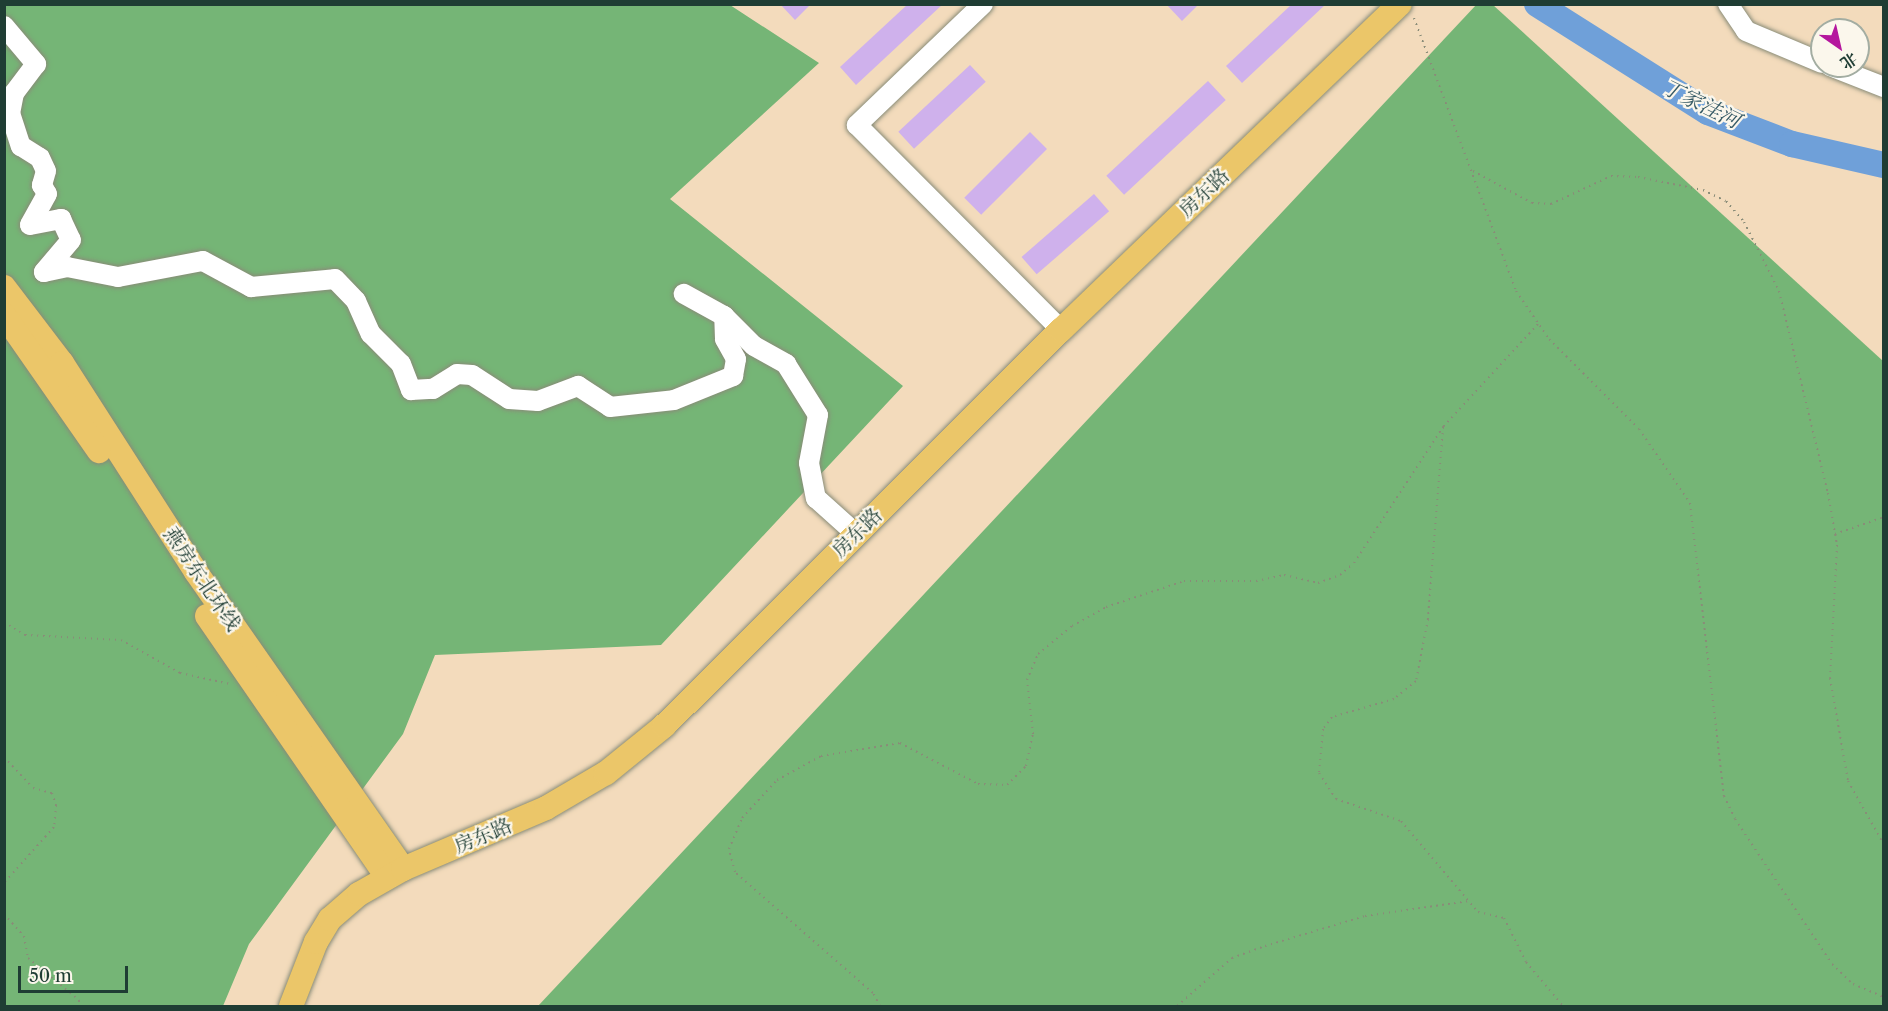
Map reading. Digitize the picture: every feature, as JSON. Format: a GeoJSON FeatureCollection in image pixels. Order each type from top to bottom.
{"type":"FeatureCollection","features":[{"type":"Feature","properties":{"kind":"main road","name":"房东路"},"geometry":{"type":"LineString","coordinates":[[291,1006],[330,919],[395,873],[546,808],[606,773],[664,726],[1061,330],[1406,10]]}},
{"type":"Feature","properties":{"kind":"main road","name":"燕房东北环线"},"geometry":{"type":"LineString","coordinates":[[4,287],[62,363],[196,572],[395,873]]}},
{"type":"Feature","properties":{"kind":"main road","name":"燕房东北环线"},"geometry":{"type":"LineString","coordinates":[[4,315],[257,690],[395,873]]}},
{"type":"Feature","properties":{"kind":"street"},"geometry":{"type":"LineString","coordinates":[[983,4],[857,125],[1061,330]]}},
{"type":"Feature","properties":{"kind":"street"},"geometry":{"type":"LineString","coordinates":[[1728,4],[1746,31],[1810,58]]}},
{"type":"Feature","properties":{"kind":"street"},"geometry":{"type":"LineString","coordinates":[[4,27],[36,64],[14,93],[10,113],[21,146],[40,158],[46,171],[42,185],[48,194],[30,225],[61,219],[71,240],[44,272],[67,267],[118,278],[203,261],[251,287],[335,279],[356,302],[371,334],[401,364],[411,390],[433,389],[457,374],[472,375],[509,399],[538,401],[578,386],[610,407],[674,400],[733,376],[736,359],[725,339],[724,316]]}},
{"type":"Feature","properties":{"kind":"street"},"geometry":{"type":"LineString","coordinates":[[1861,78],[1884,87]]}},
{"type":"Feature","properties":{"kind":"street"},"geometry":{"type":"LineString","coordinates":[[684,294],[724,316],[754,346],[786,364],[818,415],[809,463],[816,498],[855,533]]}},
{"type":"Feature","properties":{"kind":"path"},"geometry":{"type":"LineString","coordinates":[[1406,10],[1473,171],[1516,291],[1539,324],[1640,429],[1690,503],[1724,796],[1832,964],[1853,984],[1884,997]]}},
{"type":"Feature","properties":{"kind":"path"},"geometry":{"type":"LineString","coordinates":[[1473,171],[1532,203],[1551,204],[1611,176],[1703,190],[1726,201],[1769,265],[1779,291],[1835,534],[1830,678],[1848,781],[1884,845]]}},
{"type":"Feature","properties":{"kind":"path"},"geometry":{"type":"LineString","coordinates":[[880,1006],[873,993],[735,872],[729,849],[742,818],[777,780],[820,756],[900,743],[978,784],[1007,785],[1026,766],[1033,734],[1026,680],[1038,654],[1072,626],[1106,607],[1184,581],[1256,581],[1284,575],[1318,583],[1340,575],[1354,562],[1443,427],[1539,324]]}},
{"type":"Feature","properties":{"kind":"path"},"geometry":{"type":"LineString","coordinates":[[1443,427],[1428,619],[1416,681],[1394,699],[1332,717],[1323,729],[1319,773],[1336,799],[1401,821],[1478,912],[1504,918],[1526,962],[1563,1006]]}},
{"type":"Feature","properties":{"kind":"path"},"geometry":{"type":"LineString","coordinates":[[1835,534],[1884,518]]}},
{"type":"Feature","properties":{"kind":"path"},"geometry":{"type":"LineString","coordinates":[[4,622],[25,635],[121,640],[180,674],[257,690]]}},
{"type":"Feature","properties":{"kind":"path"},"geometry":{"type":"LineString","coordinates":[[4,757],[33,788],[52,793],[54,827],[4,883]]}},
{"type":"Feature","properties":{"kind":"path"},"geometry":{"type":"LineString","coordinates":[[1177,1006],[1233,958],[1265,946],[1365,916],[1469,901]]}},
{"type":"Feature","properties":{"kind":"path"},"geometry":{"type":"LineString","coordinates":[[4,914],[24,936],[28,958],[79,1000],[79,1006]]}},
{"type":"Feature","properties":{"kind":"green space"},"geometry":{"type":"Polygon","coordinates":[[[1477,4],[1493,5],[1883,361],[1883,1006],[538,1006],[1477,4]]]}},
{"type":"Feature","properties":{"kind":"green space"},"geometry":{"type":"Polygon","coordinates":[[[5,5],[730,5],[819,63],[670,199],[903,386],[661,645],[435,655],[403,734],[249,944],[223,1006],[5,1006],[5,5]]]}},
{"type":"Feature","properties":{"kind":"building"},"geometry":{"type":"Polygon","coordinates":[[[780,4],[811,4],[795,20],[780,4]]]}},
{"type":"Feature","properties":{"kind":"building"},"geometry":{"type":"Polygon","coordinates":[[[908,4],[943,4],[856,85],[840,67],[908,4]]]}},
{"type":"Feature","properties":{"kind":"building"},"geometry":{"type":"Polygon","coordinates":[[[1166,4],[1199,4],[1182,21],[1166,4]]]}},
{"type":"Feature","properties":{"kind":"building"},"geometry":{"type":"Polygon","coordinates":[[[1292,4],[1326,4],[1242,83],[1226,66],[1292,4]]]}},
{"type":"Feature","properties":{"kind":"building"},"geometry":{"type":"Polygon","coordinates":[[[970,65],[986,82],[914,149],[898,132],[970,65]]]}},
{"type":"Feature","properties":{"kind":"building"},"geometry":{"type":"Polygon","coordinates":[[[1208,81],[1226,100],[1124,195],[1106,176],[1208,81]]]}},
{"type":"Feature","properties":{"kind":"building"},"geometry":{"type":"Polygon","coordinates":[[[1030,132],[1047,149],[981,215],[964,198],[1030,132]]]}},
{"type":"Feature","properties":{"kind":"building"},"geometry":{"type":"Polygon","coordinates":[[[1094,194],[1109,211],[1037,274],[1022,257],[1094,194]]]}},
{"type":"Feature","properties":{"kind":"waterway","name":"丁家洼河"},"geometry":{"type":"LineString","coordinates":[[1537,4],[1708,112],[1792,144],[1884,165]]}}]}
